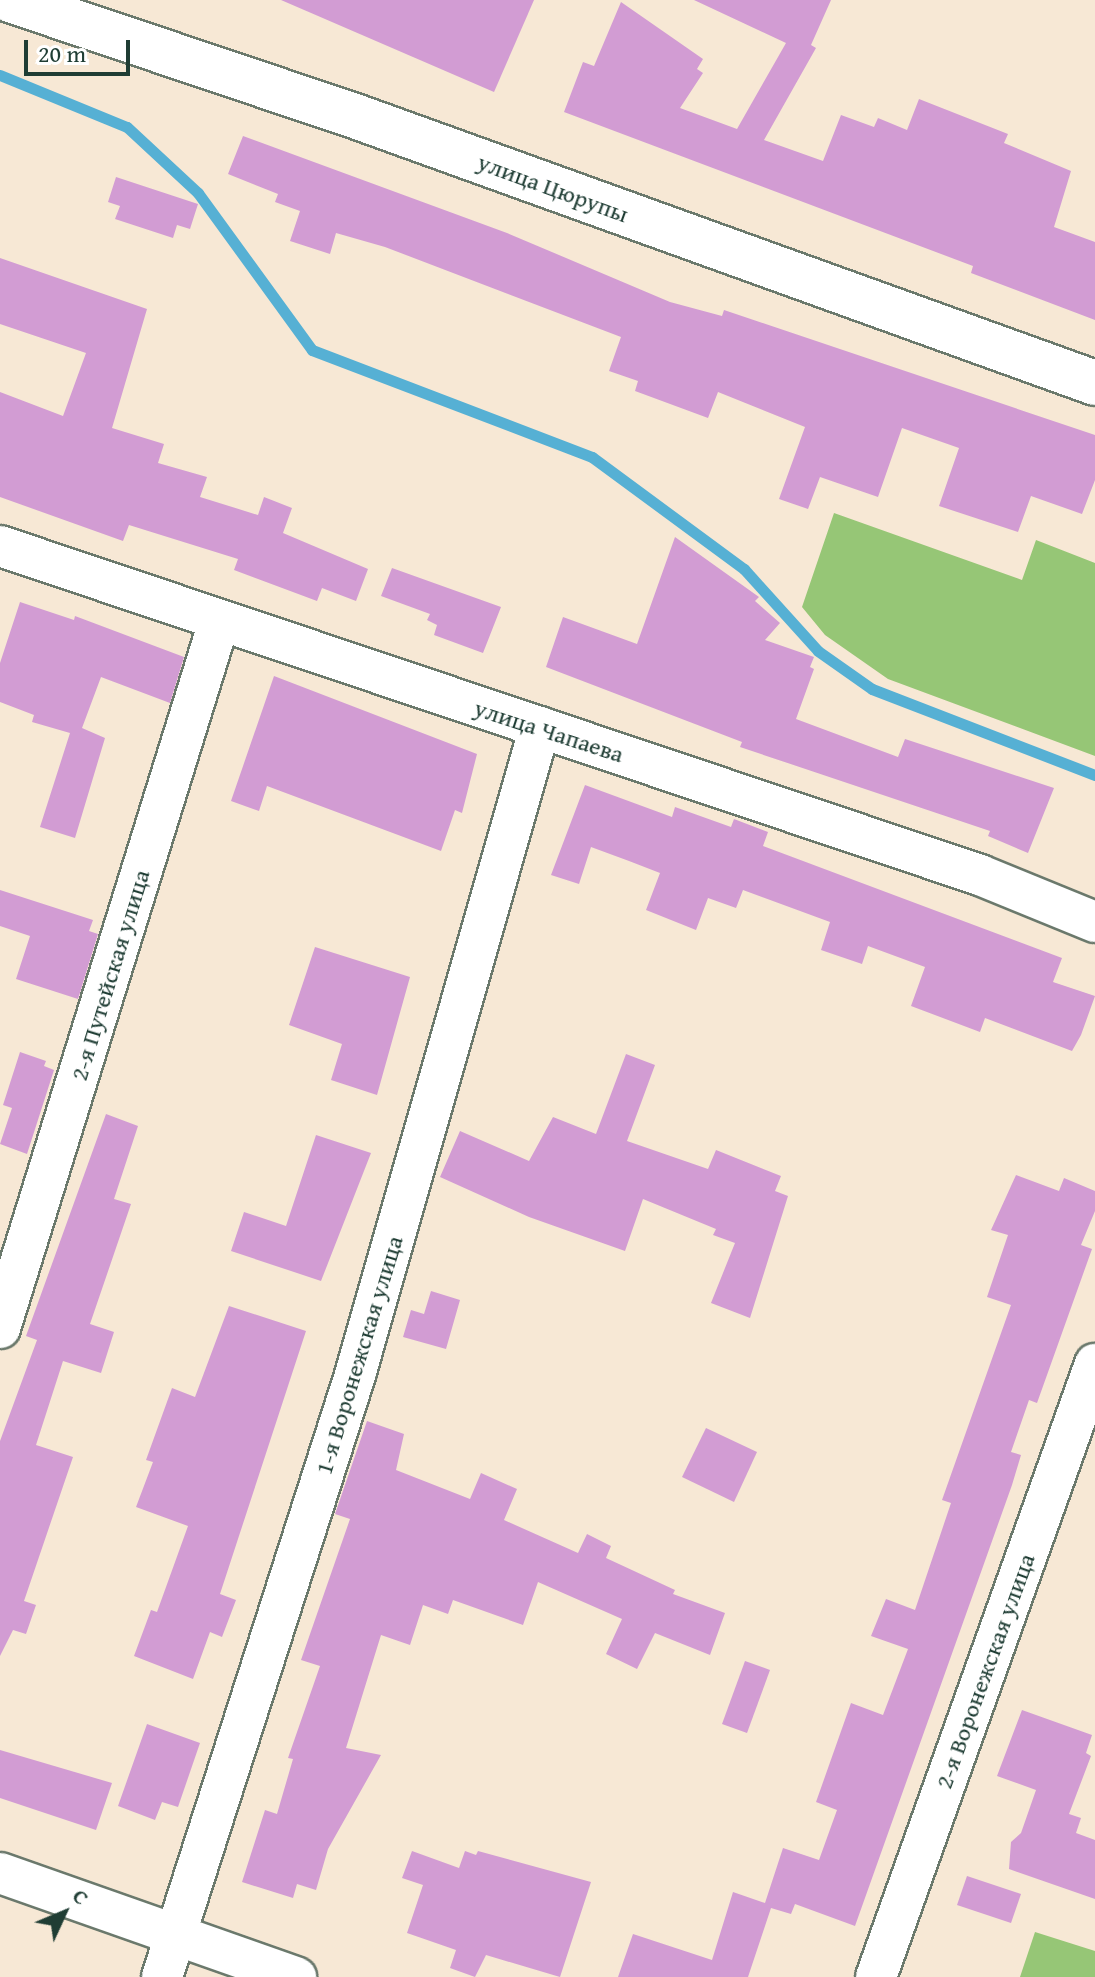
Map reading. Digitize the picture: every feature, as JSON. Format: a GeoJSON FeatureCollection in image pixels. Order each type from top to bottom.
{"type":"FeatureCollection","features":[{"type":"Feature","properties":{"kind":"street","name":"улица Цюрупы"},"geometry":{"type":"LineString","coordinates":[[10,0],[352,115],[1095,383]]}},
{"type":"Feature","properties":{"kind":"street","name":"улица Чапаева"},"geometry":{"type":"LineString","coordinates":[[0,546],[980,875],[1095,922]]}},
{"type":"Feature","properties":{"kind":"street","name":"2-я Путейская улица"},"geometry":{"type":"LineString","coordinates":[[0,1328],[219,622]]}},
{"type":"Feature","properties":{"kind":"street","name":"1-я Воронежская улица"},"geometry":{"type":"LineString","coordinates":[[162,1977],[359,1361],[540,727]]}},
{"type":"Feature","properties":{"kind":"street","name":"2-я Воронежская улица"},"geometry":{"type":"LineString","coordinates":[[876,1977],[1095,1364]]}},
{"type":"Feature","properties":{"kind":"street"},"geometry":{"type":"LineString","coordinates":[[0,1873],[296,1977]]}},
{"type":"Feature","properties":{"kind":"green space"},"geometry":{"type":"Polygon","coordinates":[[[834,513],[1022,580],[1036,540],[1095,563],[1095,756],[888,679],[825,635],[802,607],[834,513]]]}},
{"type":"Feature","properties":{"kind":"green space"},"geometry":{"type":"Polygon","coordinates":[[[1035,1932],[1095,1951],[1095,1977],[1020,1977],[1035,1932]]]}},
{"type":"Feature","properties":{"kind":"building"},"geometry":{"type":"Polygon","coordinates":[[[281,0],[534,0],[494,92],[281,0]]]}},
{"type":"Feature","properties":{"kind":"building"},"geometry":{"type":"Polygon","coordinates":[[[694,0],[831,0],[811,45],[816,48],[764,140],[823,161],[841,115],[874,127],[878,118],[907,130],[919,99],[1008,134],[1004,143],[1071,171],[1054,227],[1095,242],[1095,320],[971,273],[973,266],[564,112],[583,62],[594,66],[621,2],[703,59],[697,69],[703,73],[680,108],[737,129],[786,43],[694,0]]]}},
{"type":"Feature","properties":{"kind":"building"},"geometry":{"type":"Polygon","coordinates":[[[243,136],[507,233],[670,302],[722,316],[724,310],[1095,435],[1095,480],[1082,514],[1031,496],[1018,532],[939,506],[959,448],[902,428],[878,497],[820,477],[808,509],[779,499],[805,427],[718,392],[708,418],[635,391],[638,381],[609,371],[621,337],[385,247],[336,233],[330,254],[290,241],[300,211],[275,202],[278,194],[228,174],[243,136]]]}},
{"type":"Feature","properties":{"kind":"building"},"geometry":{"type":"Polygon","coordinates":[[[116,177],[198,204],[190,229],[177,225],[173,238],[115,219],[120,206],[108,202],[116,177]]]}},
{"type":"Feature","properties":{"kind":"building"},"geometry":{"type":"Polygon","coordinates":[[[0,258],[147,309],[112,428],[164,444],[158,463],[207,477],[200,497],[258,515],[264,497],[292,508],[283,533],[368,569],[356,601],[322,588],[317,601],[234,570],[238,559],[129,525],[123,541],[0,497],[0,392],[63,416],[86,353],[0,324],[0,258]]]}},
{"type":"Feature","properties":{"kind":"building"},"geometry":{"type":"Polygon","coordinates":[[[675,537],[759,597],[755,601],[780,623],[765,640],[814,657],[810,667],[814,669],[796,719],[898,757],[905,739],[1054,788],[1028,853],[988,836],[990,831],[740,747],[742,742],[546,667],[563,617],[637,644],[675,537]]]}},
{"type":"Feature","properties":{"kind":"building"},"geometry":{"type":"Polygon","coordinates":[[[392,568],[501,607],[483,653],[434,635],[437,625],[427,620],[430,614],[381,596],[392,568]]]}},
{"type":"Feature","properties":{"kind":"building"},"geometry":{"type":"Polygon","coordinates":[[[20,602],[74,620],[75,616],[184,657],[170,703],[101,677],[82,728],[105,738],[75,838],[40,827],[70,733],[32,722],[34,715],[0,702],[0,663],[20,602]]]}},
{"type":"Feature","properties":{"kind":"building"},"geometry":{"type":"Polygon","coordinates":[[[274,676],[477,754],[462,813],[455,810],[441,851],[267,786],[259,811],[231,801],[274,676]]]}},
{"type":"Feature","properties":{"kind":"building"},"geometry":{"type":"Polygon","coordinates":[[[585,785],[672,817],[675,807],[731,827],[734,819],[768,832],[763,846],[1062,958],[1053,982],[1095,996],[1081,1035],[1072,1051],[985,1018],[980,1032],[911,1006],[925,967],[868,946],[862,964],[821,950],[830,922],[743,890],[736,908],[708,898],[696,930],[646,910],[660,873],[629,861],[591,847],[579,884],[551,875],[585,785]]]}},
{"type":"Feature","properties":{"kind":"building"},"geometry":{"type":"Polygon","coordinates":[[[0,890],[93,920],[89,931],[98,934],[78,999],[16,979],[30,936],[0,926],[0,890]]]}},
{"type":"Feature","properties":{"kind":"building"},"geometry":{"type":"Polygon","coordinates":[[[315,947],[410,977],[377,1095],[331,1080],[342,1044],[289,1025],[315,947]]]}},
{"type":"Feature","properties":{"kind":"building"},"geometry":{"type":"Polygon","coordinates":[[[20,1052],[46,1061],[44,1066],[54,1070],[27,1154],[0,1144],[12,1108],[3,1105],[20,1052]]]}},
{"type":"Feature","properties":{"kind":"building"},"geometry":{"type":"Polygon","coordinates":[[[626,1054],[655,1065],[627,1141],[708,1169],[716,1150],[781,1176],[775,1191],[788,1196],[750,1318],[711,1303],[735,1243],[713,1235],[716,1229],[643,1199],[625,1251],[529,1217],[440,1177],[460,1131],[529,1161],[553,1117],[596,1134],[626,1054]]]}},
{"type":"Feature","properties":{"kind":"building"},"geometry":{"type":"Polygon","coordinates":[[[106,1114],[138,1126],[114,1199],[131,1204],[90,1324],[114,1332],[101,1373],[63,1361],[36,1445],[73,1457],[24,1601],[36,1605],[26,1634],[13,1630],[0,1656],[0,1441],[37,1340],[26,1336],[106,1114]]]}},
{"type":"Feature","properties":{"kind":"building"},"geometry":{"type":"Polygon","coordinates":[[[316,1135],[371,1153],[321,1281],[231,1251],[244,1212],[286,1226],[316,1135]]]}},
{"type":"Feature","properties":{"kind":"building"},"geometry":{"type":"Polygon","coordinates":[[[1016,1175],[1059,1191],[1064,1178],[1095,1191],[1095,1211],[1081,1245],[1092,1249],[1037,1403],[1029,1400],[1011,1452],[1021,1455],[1012,1485],[855,1926],[795,1904],[791,1914],[771,1908],[748,1977],[618,1977],[633,1934],[712,1960],[733,1892],[765,1903],[783,1848],[819,1860],[837,1810],[816,1802],[851,1703],[883,1715],[908,1649],[871,1636],[886,1599],[915,1610],[951,1503],[942,1500],[1011,1305],[987,1297],[1008,1235],[991,1230],[1016,1175]]]}},
{"type":"Feature","properties":{"kind":"building"},"geometry":{"type":"Polygon","coordinates":[[[431,1291],[460,1300],[446,1349],[403,1337],[411,1310],[424,1314],[431,1291]]]}},
{"type":"Feature","properties":{"kind":"building"},"geometry":{"type":"Polygon","coordinates":[[[229,1306],[306,1331],[220,1594],[236,1600],[222,1637],[210,1632],[193,1679],[134,1656],[151,1610],[157,1612],[188,1526],[136,1507],[153,1462],[146,1460],[172,1388],[195,1397],[229,1306]]]}},
{"type":"Feature","properties":{"kind":"building"},"geometry":{"type":"Polygon","coordinates":[[[367,1421],[404,1434],[396,1470],[470,1499],[481,1473],[517,1489],[504,1520],[578,1553],[587,1534],[611,1546],[606,1558],[675,1590],[673,1594],[725,1613],[710,1655],[655,1633],[637,1669],[606,1654],[622,1619],[538,1582],[523,1625],[453,1600],[448,1614],[423,1605],[410,1645],[381,1635],[346,1748],[381,1755],[328,1849],[316,1890],[297,1884],[293,1898],[242,1882],[265,1810],[277,1814],[293,1759],[288,1758],[320,1666],[301,1660],[350,1519],[335,1514],[367,1421]]]}},
{"type":"Feature","properties":{"kind":"building"},"geometry":{"type":"Polygon","coordinates":[[[706,1428],[757,1452],[734,1502],[682,1477],[706,1428]]]}},
{"type":"Feature","properties":{"kind":"building"},"geometry":{"type":"Polygon","coordinates":[[[745,1661],[770,1670],[747,1733],[722,1724],[745,1661]]]}},
{"type":"Feature","properties":{"kind":"building"},"geometry":{"type":"Polygon","coordinates":[[[1022,1710],[1092,1735],[1086,1753],[1091,1756],[1069,1814],[1081,1818],[1076,1833],[1095,1840],[1095,1899],[1009,1869],[1011,1842],[1021,1833],[1036,1790],[997,1776],[1022,1710]]]}},
{"type":"Feature","properties":{"kind":"building"},"geometry":{"type":"Polygon","coordinates":[[[147,1724],[200,1743],[178,1807],[162,1802],[155,1820],[118,1806],[147,1724]]]}},
{"type":"Feature","properties":{"kind":"building"},"geometry":{"type":"Polygon","coordinates":[[[0,1750],[112,1783],[96,1830],[0,1798],[0,1750]]]}},
{"type":"Feature","properties":{"kind":"building"},"geometry":{"type":"Polygon","coordinates":[[[412,1851],[459,1868],[465,1851],[476,1855],[478,1851],[591,1882],[560,1977],[486,1955],[475,1977],[450,1968],[456,1950],[407,1933],[423,1885],[402,1878],[412,1851]]]}},
{"type":"Feature","properties":{"kind":"building"},"geometry":{"type":"Polygon","coordinates":[[[967,1876],[1021,1894],[1011,1923],[957,1905],[967,1876]]]}},
{"type":"Feature","properties":{"kind":"waterway"},"geometry":{"type":"LineString","coordinates":[[0,75],[127,127],[198,193],[312,350],[592,457],[744,569],[818,651],[872,689],[1095,775]]}}]}
